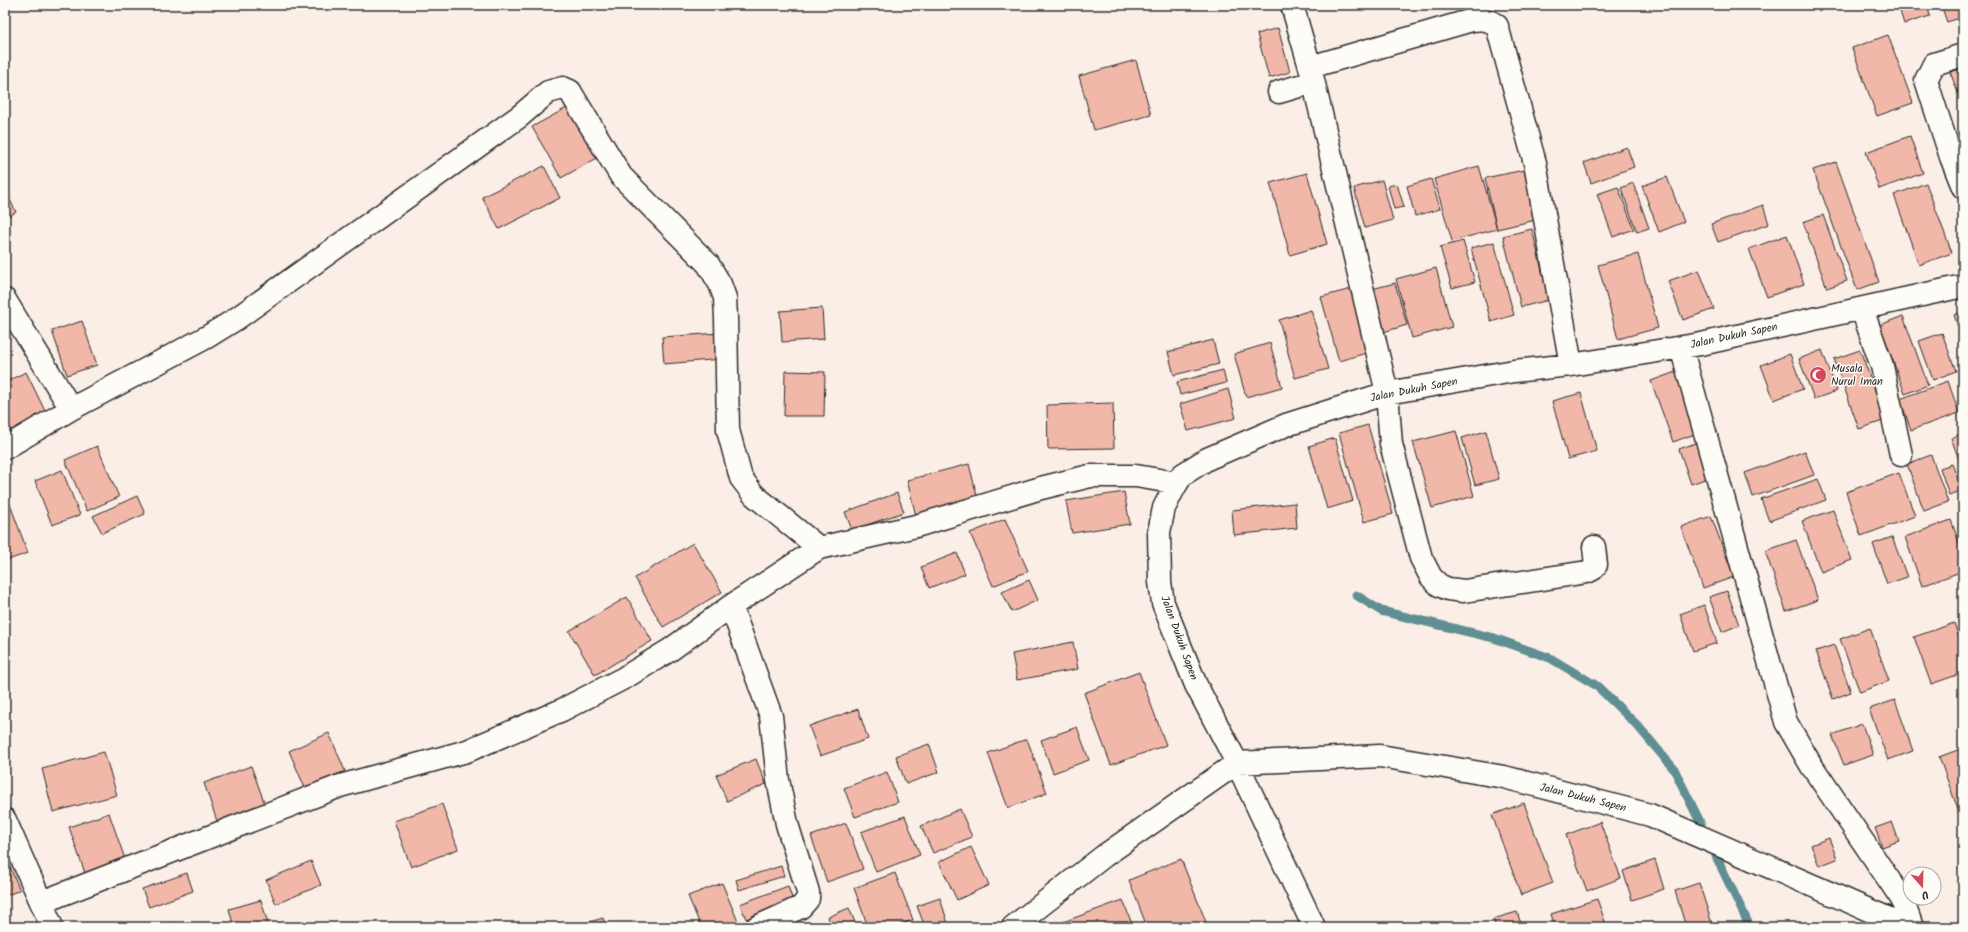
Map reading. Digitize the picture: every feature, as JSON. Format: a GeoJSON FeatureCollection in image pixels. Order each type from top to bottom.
{"type":"FeatureCollection","features":[{"type":"Feature","properties":{"kind":"street"},"geometry":{"type":"LineString","coordinates":[[1292,5],[1311,74],[1387,393],[1391,444],[1416,544],[1427,570],[1439,585],[1448,589],[1464,591],[1593,570],[1596,565],[1594,547]]}},
{"type":"Feature","properties":{"kind":"street"},"geometry":{"type":"LineString","coordinates":[[1279,92],[1311,74],[1472,20],[1484,19],[1491,21],[1497,26],[1535,163],[1571,365]]}},
{"type":"Feature","properties":{"kind":"street"},"geometry":{"type":"LineString","coordinates":[[1963,55],[1934,64],[1926,80],[1963,187]]}},
{"type":"Feature","properties":{"kind":"street"},"geometry":{"type":"LineString","coordinates":[[5,448],[72,408],[236,319],[520,116],[548,92],[563,88],[570,91],[621,176],[708,264],[720,284],[725,298],[728,430],[741,478],[754,495],[819,548]]}},
{"type":"Feature","properties":{"kind":"street","name":"Jalan Dukuh Sapen"},"geometry":{"type":"LineString","coordinates":[[1908,917],[1650,815],[1504,777],[1380,756],[1237,763],[1196,685],[1163,603],[1160,582],[1158,532],[1164,508],[1182,475],[1207,459],[1286,425],[1387,393],[1514,371],[1571,365],[1681,347],[1963,286]]}},
{"type":"Feature","properties":{"kind":"street"},"geometry":{"type":"LineString","coordinates":[[5,300],[72,408]]}},
{"type":"Feature","properties":{"kind":"street"},"geometry":{"type":"LineString","coordinates":[[1862,309],[1882,366],[1901,455]]}},
{"type":"Feature","properties":{"kind":"street"},"geometry":{"type":"LineString","coordinates":[[1681,347],[1786,722],[1811,765],[1908,917]]}},
{"type":"Feature","properties":{"kind":"street"},"geometry":{"type":"LineString","coordinates":[[42,902],[340,786],[467,751],[562,710],[624,678],[670,650],[731,606],[819,548],[916,526],[1041,488],[1090,476],[1136,476],[1177,483]]}},
{"type":"Feature","properties":{"kind":"street"},"geometry":{"type":"LineString","coordinates":[[731,606],[771,716],[778,780],[787,824],[808,892],[808,899],[801,907],[757,927]]}},
{"type":"Feature","properties":{"kind":"street"},"geometry":{"type":"LineString","coordinates":[[1013,927],[1104,856],[1237,763],[1314,927]]}},
{"type":"Feature","properties":{"kind":"street"},"geometry":{"type":"LineString","coordinates":[[5,820],[52,927]]}},
{"type":"Feature","properties":{"kind":"building"},"geometry":{"type":"Polygon","coordinates":[[[1176,5],[1196,5],[1178,10],[1176,5]]]}},
{"type":"Feature","properties":{"kind":"building"},"geometry":{"type":"Polygon","coordinates":[[[1898,5],[1927,5],[1930,16],[1904,24],[1898,5]]]}},
{"type":"Feature","properties":{"kind":"building"},"geometry":{"type":"Polygon","coordinates":[[[1941,5],[1963,5],[1963,17],[1947,22],[1941,5]]]}},
{"type":"Feature","properties":{"kind":"building"},"geometry":{"type":"Polygon","coordinates":[[[1278,28],[1290,72],[1269,78],[1257,34],[1278,28]]]}},
{"type":"Feature","properties":{"kind":"building"},"geometry":{"type":"Polygon","coordinates":[[[1888,35],[1913,103],[1877,116],[1852,48],[1888,35]]]}},
{"type":"Feature","properties":{"kind":"building"},"geometry":{"type":"Polygon","coordinates":[[[1136,60],[1151,115],[1094,130],[1079,76],[1136,60]]]}},
{"type":"Feature","properties":{"kind":"building"},"geometry":{"type":"Polygon","coordinates":[[[1963,68],[1963,106],[1950,72],[1963,68]]]}},
{"type":"Feature","properties":{"kind":"building"},"geometry":{"type":"Polygon","coordinates":[[[570,106],[599,157],[561,178],[532,127],[570,106]]]}},
{"type":"Feature","properties":{"kind":"building"},"geometry":{"type":"Polygon","coordinates":[[[1910,136],[1923,173],[1879,189],[1866,152],[1910,136]]]}},
{"type":"Feature","properties":{"kind":"building"},"geometry":{"type":"Polygon","coordinates":[[[1627,147],[1634,167],[1591,183],[1584,163],[1627,147]]]}},
{"type":"Feature","properties":{"kind":"building"},"geometry":{"type":"Polygon","coordinates":[[[1836,162],[1879,282],[1857,290],[1813,170],[1836,162]]]}},
{"type":"Feature","properties":{"kind":"building"},"geometry":{"type":"Polygon","coordinates":[[[544,166],[560,198],[499,229],[482,197],[544,166]]]}},
{"type":"Feature","properties":{"kind":"building"},"geometry":{"type":"Polygon","coordinates":[[[1479,166],[1497,229],[1452,241],[1434,179],[1479,166]]]}},
{"type":"Feature","properties":{"kind":"building"},"geometry":{"type":"Polygon","coordinates":[[[1524,170],[1536,220],[1497,229],[1485,178],[1524,170]]]}},
{"type":"Feature","properties":{"kind":"building"},"geometry":{"type":"Polygon","coordinates":[[[1307,173],[1327,244],[1290,255],[1270,183],[1307,173]]]}},
{"type":"Feature","properties":{"kind":"building"},"geometry":{"type":"Polygon","coordinates":[[[1667,177],[1684,222],[1659,232],[1642,186],[1667,177]]]}},
{"type":"Feature","properties":{"kind":"building"},"geometry":{"type":"Polygon","coordinates":[[[1431,179],[1440,209],[1415,216],[1407,186],[1431,179]]]}},
{"type":"Feature","properties":{"kind":"building"},"geometry":{"type":"Polygon","coordinates":[[[1382,180],[1393,220],[1365,228],[1354,188],[1382,180]]]}},
{"type":"Feature","properties":{"kind":"building"},"geometry":{"type":"Polygon","coordinates":[[[1633,183],[1649,228],[1637,232],[1621,188],[1633,183]]]}},
{"type":"Feature","properties":{"kind":"building"},"geometry":{"type":"Polygon","coordinates":[[[1926,183],[1952,253],[1919,265],[1894,195],[1926,183]]]}},
{"type":"Feature","properties":{"kind":"building"},"geometry":{"type":"Polygon","coordinates":[[[1397,184],[1404,207],[1394,209],[1388,186],[1397,184]]]}},
{"type":"Feature","properties":{"kind":"building"},"geometry":{"type":"Polygon","coordinates":[[[1618,187],[1634,229],[1613,237],[1597,194],[1618,187]]]}},
{"type":"Feature","properties":{"kind":"building"},"geometry":{"type":"Polygon","coordinates":[[[5,190],[16,212],[5,218],[5,190]]]}},
{"type":"Feature","properties":{"kind":"building"},"geometry":{"type":"Polygon","coordinates":[[[1763,205],[1769,224],[1718,242],[1711,224],[1763,205]]]}},
{"type":"Feature","properties":{"kind":"building"},"geometry":{"type":"Polygon","coordinates":[[[1823,215],[1847,281],[1827,288],[1803,222],[1823,215]]]}},
{"type":"Feature","properties":{"kind":"building"},"geometry":{"type":"Polygon","coordinates":[[[1532,229],[1549,300],[1521,307],[1503,236],[1532,229]]]}},
{"type":"Feature","properties":{"kind":"building"},"geometry":{"type":"Polygon","coordinates":[[[1787,235],[1804,284],[1767,297],[1749,249],[1787,235]]]}},
{"type":"Feature","properties":{"kind":"building"},"geometry":{"type":"Polygon","coordinates":[[[1463,241],[1475,282],[1452,288],[1440,247],[1463,241]]]}},
{"type":"Feature","properties":{"kind":"building"},"geometry":{"type":"Polygon","coordinates":[[[1494,242],[1514,315],[1491,322],[1471,248],[1494,242]]]}},
{"type":"Feature","properties":{"kind":"building"},"geometry":{"type":"Polygon","coordinates":[[[1638,254],[1658,328],[1618,339],[1598,265],[1638,254]]]}},
{"type":"Feature","properties":{"kind":"building"},"geometry":{"type":"Polygon","coordinates":[[[1436,268],[1452,327],[1412,338],[1396,279],[1436,268]]]}},
{"type":"Feature","properties":{"kind":"building"},"geometry":{"type":"Polygon","coordinates":[[[1699,270],[1714,309],[1683,320],[1668,281],[1699,270]]]}},
{"type":"Feature","properties":{"kind":"building"},"geometry":{"type":"Polygon","coordinates":[[[1395,283],[1407,325],[1380,333],[1368,290],[1395,283]]]}},
{"type":"Feature","properties":{"kind":"building"},"geometry":{"type":"Polygon","coordinates":[[[1355,288],[1373,351],[1339,361],[1321,297],[1355,288]]]}},
{"type":"Feature","properties":{"kind":"building"},"geometry":{"type":"Polygon","coordinates":[[[822,308],[824,339],[782,342],[780,311],[822,308]]]}},
{"type":"Feature","properties":{"kind":"building"},"geometry":{"type":"Polygon","coordinates":[[[1311,310],[1328,369],[1295,378],[1279,320],[1311,310]]]}},
{"type":"Feature","properties":{"kind":"building"},"geometry":{"type":"Polygon","coordinates":[[[1963,312],[1963,341],[1954,315],[1963,312]]]}},
{"type":"Feature","properties":{"kind":"building"},"geometry":{"type":"Polygon","coordinates":[[[1903,316],[1928,385],[1905,394],[1880,325],[1903,316]]]}},
{"type":"Feature","properties":{"kind":"building"},"geometry":{"type":"Polygon","coordinates":[[[82,321],[97,365],[67,375],[52,331],[82,321]]]}},
{"type":"Feature","properties":{"kind":"building"},"geometry":{"type":"Polygon","coordinates":[[[720,333],[722,359],[664,364],[662,337],[720,333]]]}},
{"type":"Feature","properties":{"kind":"building"},"geometry":{"type":"Polygon","coordinates":[[[1942,333],[1956,371],[1933,380],[1919,341],[1942,333]]]}},
{"type":"Feature","properties":{"kind":"building"},"geometry":{"type":"Polygon","coordinates":[[[1213,340],[1219,364],[1174,375],[1168,352],[1213,340]]]}},
{"type":"Feature","properties":{"kind":"building"},"geometry":{"type":"Polygon","coordinates":[[[1270,343],[1282,387],[1246,397],[1234,354],[1270,343]]]}},
{"type":"Feature","properties":{"kind":"building","name":"Musala Nurul Iman"},"geometry":{"type":"Polygon","coordinates":[[[1822,350],[1837,391],[1814,399],[1799,359],[1822,350]]]}},
{"type":"Feature","properties":{"kind":"building"},"geometry":{"type":"Polygon","coordinates":[[[1860,350],[1886,420],[1859,429],[1834,359],[1860,350]]]}},
{"type":"Feature","properties":{"kind":"building"},"geometry":{"type":"Polygon","coordinates":[[[1790,354],[1803,389],[1774,400],[1761,365],[1790,354]]]}},
{"type":"Feature","properties":{"kind":"building"},"geometry":{"type":"Polygon","coordinates":[[[1223,370],[1226,383],[1180,395],[1177,382],[1223,370]]]}},
{"type":"Feature","properties":{"kind":"building"},"geometry":{"type":"Polygon","coordinates":[[[1681,370],[1703,431],[1673,442],[1651,381],[1681,370]]]}},
{"type":"Feature","properties":{"kind":"building"},"geometry":{"type":"Polygon","coordinates":[[[785,371],[825,372],[824,416],[784,416],[785,371]]]}},
{"type":"Feature","properties":{"kind":"building"},"geometry":{"type":"Polygon","coordinates":[[[26,372],[46,413],[5,433],[5,382],[26,372]]]}},
{"type":"Feature","properties":{"kind":"building"},"geometry":{"type":"Polygon","coordinates":[[[1948,381],[1959,413],[1911,430],[1900,399],[1948,381]]]}},
{"type":"Feature","properties":{"kind":"building"},"geometry":{"type":"Polygon","coordinates":[[[1228,389],[1236,418],[1188,431],[1180,404],[1228,389]]]}},
{"type":"Feature","properties":{"kind":"building"},"geometry":{"type":"Polygon","coordinates":[[[1581,393],[1597,451],[1568,459],[1552,401],[1581,393]]]}},
{"type":"Feature","properties":{"kind":"building"},"geometry":{"type":"Polygon","coordinates":[[[1113,403],[1114,448],[1048,449],[1047,405],[1113,403]]]}},
{"type":"Feature","properties":{"kind":"building"},"geometry":{"type":"Polygon","coordinates":[[[1368,425],[1393,514],[1364,522],[1339,433],[1368,425]]]}},
{"type":"Feature","properties":{"kind":"building"},"geometry":{"type":"Polygon","coordinates":[[[1456,431],[1474,496],[1432,508],[1413,442],[1456,431]]]}},
{"type":"Feature","properties":{"kind":"building"},"geometry":{"type":"Polygon","coordinates":[[[1486,431],[1499,479],[1475,485],[1462,438],[1486,431]]]}},
{"type":"Feature","properties":{"kind":"building"},"geometry":{"type":"Polygon","coordinates":[[[1963,433],[1963,470],[1951,438],[1963,433]]]}},
{"type":"Feature","properties":{"kind":"building"},"geometry":{"type":"Polygon","coordinates":[[[1335,438],[1353,501],[1327,509],[1309,446],[1335,438]]]}},
{"type":"Feature","properties":{"kind":"building"},"geometry":{"type":"Polygon","coordinates":[[[1701,441],[1713,476],[1691,484],[1679,449],[1701,441]]]}},
{"type":"Feature","properties":{"kind":"building"},"geometry":{"type":"Polygon","coordinates":[[[97,446],[119,497],[87,511],[65,460],[97,446]]]}},
{"type":"Feature","properties":{"kind":"building"},"geometry":{"type":"Polygon","coordinates":[[[1805,451],[1814,475],[1753,497],[1745,473],[1805,451]]]}},
{"type":"Feature","properties":{"kind":"building"},"geometry":{"type":"Polygon","coordinates":[[[1931,455],[1948,502],[1924,511],[1907,464],[1931,455]]]}},
{"type":"Feature","properties":{"kind":"building"},"geometry":{"type":"Polygon","coordinates":[[[969,464],[978,500],[916,516],[907,480],[969,464]]]}},
{"type":"Feature","properties":{"kind":"building"},"geometry":{"type":"Polygon","coordinates":[[[1952,464],[1962,490],[1949,495],[1940,468],[1952,464]]]}},
{"type":"Feature","properties":{"kind":"building"},"geometry":{"type":"Polygon","coordinates":[[[62,470],[80,515],[52,525],[35,481],[62,470]]]}},
{"type":"Feature","properties":{"kind":"building"},"geometry":{"type":"Polygon","coordinates":[[[1899,473],[1915,516],[1861,536],[1846,492],[1899,473]]]}},
{"type":"Feature","properties":{"kind":"building"},"geometry":{"type":"Polygon","coordinates":[[[1818,479],[1826,500],[1769,521],[1761,499],[1818,479]]]}},
{"type":"Feature","properties":{"kind":"building"},"geometry":{"type":"Polygon","coordinates":[[[5,491],[28,553],[5,561],[5,491]]]}},
{"type":"Feature","properties":{"kind":"building"},"geometry":{"type":"Polygon","coordinates":[[[1124,492],[1130,524],[1072,533],[1066,501],[1124,492]]]}},
{"type":"Feature","properties":{"kind":"building"},"geometry":{"type":"Polygon","coordinates":[[[897,493],[904,512],[852,530],[845,512],[897,493]]]}},
{"type":"Feature","properties":{"kind":"building"},"geometry":{"type":"Polygon","coordinates":[[[137,496],[145,514],[102,533],[93,516],[137,496]]]}},
{"type":"Feature","properties":{"kind":"building"},"geometry":{"type":"Polygon","coordinates":[[[1295,503],[1297,528],[1234,535],[1232,510],[1295,503]]]}},
{"type":"Feature","properties":{"kind":"building"},"geometry":{"type":"Polygon","coordinates":[[[1833,510],[1852,560],[1821,572],[1802,521],[1833,510]]]}},
{"type":"Feature","properties":{"kind":"building"},"geometry":{"type":"Polygon","coordinates":[[[1711,516],[1734,577],[1703,588],[1681,527],[1711,516]]]}},
{"type":"Feature","properties":{"kind":"building"},"geometry":{"type":"Polygon","coordinates":[[[1005,519],[1028,571],[993,586],[970,533],[1005,519]]]}},
{"type":"Feature","properties":{"kind":"building"},"geometry":{"type":"Polygon","coordinates":[[[1951,520],[1963,554],[1963,571],[1922,586],[1905,537],[1951,520]]]}},
{"type":"Feature","properties":{"kind":"building"},"geometry":{"type":"Polygon","coordinates":[[[1892,537],[1907,577],[1887,584],[1873,544],[1892,537]]]}},
{"type":"Feature","properties":{"kind":"building"},"geometry":{"type":"Polygon","coordinates":[[[1796,540],[1818,600],[1786,611],[1765,551],[1796,540]]]}},
{"type":"Feature","properties":{"kind":"building"},"geometry":{"type":"Polygon","coordinates":[[[693,543],[722,592],[663,627],[635,578],[693,543]]]}},
{"type":"Feature","properties":{"kind":"building"},"geometry":{"type":"Polygon","coordinates":[[[957,553],[965,574],[929,588],[921,567],[957,553]]]}},
{"type":"Feature","properties":{"kind":"building"},"geometry":{"type":"Polygon","coordinates":[[[1029,580],[1038,600],[1012,612],[1002,592],[1029,580]]]}},
{"type":"Feature","properties":{"kind":"building"},"geometry":{"type":"Polygon","coordinates":[[[1727,591],[1739,625],[1722,632],[1709,597],[1727,591]]]}},
{"type":"Feature","properties":{"kind":"building"},"geometry":{"type":"Polygon","coordinates":[[[627,597],[652,641],[595,675],[569,631],[627,597]]]}},
{"type":"Feature","properties":{"kind":"building"},"geometry":{"type":"Polygon","coordinates":[[[1704,605],[1717,643],[1693,651],[1680,614],[1704,605]]]}},
{"type":"Feature","properties":{"kind":"building"},"geometry":{"type":"Polygon","coordinates":[[[1954,623],[1963,648],[1963,673],[1931,684],[1914,637],[1954,623]]]}},
{"type":"Feature","properties":{"kind":"building"},"geometry":{"type":"Polygon","coordinates":[[[1870,628],[1889,681],[1860,692],[1840,639],[1870,628]]]}},
{"type":"Feature","properties":{"kind":"building"},"geometry":{"type":"Polygon","coordinates":[[[1073,642],[1078,669],[1017,680],[1012,654],[1073,642]]]}},
{"type":"Feature","properties":{"kind":"building"},"geometry":{"type":"Polygon","coordinates":[[[1834,645],[1851,692],[1833,699],[1816,651],[1834,645]]]}},
{"type":"Feature","properties":{"kind":"building"},"geometry":{"type":"Polygon","coordinates":[[[1139,672],[1166,745],[1111,765],[1084,693],[1139,672]]]}},
{"type":"Feature","properties":{"kind":"building"},"geometry":{"type":"Polygon","coordinates":[[[1895,700],[1913,751],[1888,760],[1869,709],[1895,700]]]}},
{"type":"Feature","properties":{"kind":"building"},"geometry":{"type":"Polygon","coordinates":[[[858,709],[868,739],[820,756],[809,726],[858,709]]]}},
{"type":"Feature","properties":{"kind":"building"},"geometry":{"type":"Polygon","coordinates":[[[1862,724],[1873,755],[1844,765],[1832,735],[1862,724]]]}},
{"type":"Feature","properties":{"kind":"building"},"geometry":{"type":"Polygon","coordinates":[[[1077,727],[1089,760],[1053,773],[1041,740],[1077,727]]]}},
{"type":"Feature","properties":{"kind":"building"},"geometry":{"type":"Polygon","coordinates":[[[329,733],[345,771],[305,788],[289,751],[329,733]]]}},
{"type":"Feature","properties":{"kind":"building"},"geometry":{"type":"Polygon","coordinates":[[[1027,739],[1047,793],[1008,808],[988,753],[1027,739]]]}},
{"type":"Feature","properties":{"kind":"building"},"geometry":{"type":"Polygon","coordinates":[[[929,744],[939,772],[906,784],[896,756],[929,744]]]}},
{"type":"Feature","properties":{"kind":"building"},"geometry":{"type":"Polygon","coordinates":[[[1963,748],[1963,814],[1960,815],[1939,757],[1963,748]]]}},
{"type":"Feature","properties":{"kind":"building"},"geometry":{"type":"Polygon","coordinates":[[[104,752],[117,795],[53,812],[42,769],[104,752]]]}},
{"type":"Feature","properties":{"kind":"building"},"geometry":{"type":"Polygon","coordinates":[[[756,759],[766,784],[727,801],[716,775],[756,759]]]}},
{"type":"Feature","properties":{"kind":"building"},"geometry":{"type":"Polygon","coordinates":[[[251,766],[266,807],[218,824],[204,783],[251,766]]]}},
{"type":"Feature","properties":{"kind":"building"},"geometry":{"type":"Polygon","coordinates":[[[887,772],[898,802],[855,817],[844,788],[887,772]]]}},
{"type":"Feature","properties":{"kind":"building"},"geometry":{"type":"Polygon","coordinates":[[[1524,803],[1553,883],[1521,895],[1492,815],[1524,803]]]}},
{"type":"Feature","properties":{"kind":"building"},"geometry":{"type":"Polygon","coordinates":[[[442,804],[458,849],[411,867],[394,821],[442,804]]]}},
{"type":"Feature","properties":{"kind":"building"},"geometry":{"type":"Polygon","coordinates":[[[960,809],[972,837],[933,853],[921,826],[960,809]]]}},
{"type":"Feature","properties":{"kind":"building"},"geometry":{"type":"Polygon","coordinates":[[[109,813],[126,862],[86,876],[69,827],[109,813]]]}},
{"type":"Feature","properties":{"kind":"building"},"geometry":{"type":"Polygon","coordinates":[[[905,816],[920,855],[876,872],[861,832],[905,816]]]}},
{"type":"Feature","properties":{"kind":"building"},"geometry":{"type":"Polygon","coordinates":[[[1600,822],[1621,878],[1587,891],[1566,835],[1600,822]]]}},
{"type":"Feature","properties":{"kind":"building"},"geometry":{"type":"Polygon","coordinates":[[[1892,822],[1899,841],[1882,847],[1875,828],[1892,822]]]}},
{"type":"Feature","properties":{"kind":"building"},"geometry":{"type":"Polygon","coordinates":[[[846,823],[863,869],[827,882],[811,836],[846,823]]]}},
{"type":"Feature","properties":{"kind":"building"},"geometry":{"type":"Polygon","coordinates":[[[1829,838],[1837,859],[1819,866],[1811,845],[1829,838]]]}},
{"type":"Feature","properties":{"kind":"building"},"geometry":{"type":"Polygon","coordinates":[[[971,847],[989,885],[957,900],[939,862],[971,847]]]}},
{"type":"Feature","properties":{"kind":"building"},"geometry":{"type":"Polygon","coordinates":[[[6,858],[20,890],[5,896],[5,859],[6,858]]]}},
{"type":"Feature","properties":{"kind":"building"},"geometry":{"type":"Polygon","coordinates":[[[1181,859],[1208,927],[1147,927],[1129,880],[1181,859]]]}},
{"type":"Feature","properties":{"kind":"building"},"geometry":{"type":"Polygon","coordinates":[[[1655,860],[1664,889],[1632,900],[1623,871],[1655,860]]]}},
{"type":"Feature","properties":{"kind":"building"},"geometry":{"type":"Polygon","coordinates":[[[311,861],[321,885],[276,904],[266,880],[311,861]]]}},
{"type":"Feature","properties":{"kind":"building"},"geometry":{"type":"Polygon","coordinates":[[[781,866],[784,876],[739,890],[736,880],[781,866]]]}},
{"type":"Feature","properties":{"kind":"building"},"geometry":{"type":"Polygon","coordinates":[[[187,873],[193,891],[149,907],[142,889],[187,873]]]}},
{"type":"Feature","properties":{"kind":"building"},"geometry":{"type":"Polygon","coordinates":[[[895,873],[913,920],[893,927],[868,927],[854,888],[895,873]]]}},
{"type":"Feature","properties":{"kind":"building"},"geometry":{"type":"Polygon","coordinates":[[[722,883],[739,924],[731,927],[701,927],[688,896],[722,883]]]}},
{"type":"Feature","properties":{"kind":"building"},"geometry":{"type":"Polygon","coordinates":[[[1699,883],[1713,927],[1686,927],[1675,891],[1699,883]]]}},
{"type":"Feature","properties":{"kind":"building"},"geometry":{"type":"Polygon","coordinates":[[[788,886],[793,901],[746,919],[740,904],[788,886]]]}},
{"type":"Feature","properties":{"kind":"building"},"geometry":{"type":"Polygon","coordinates":[[[940,898],[949,927],[925,927],[917,906],[940,898]]]}},
{"type":"Feature","properties":{"kind":"building"},"geometry":{"type":"Polygon","coordinates":[[[1597,899],[1607,927],[1555,927],[1551,914],[1597,899]]]}},
{"type":"Feature","properties":{"kind":"building"},"geometry":{"type":"Polygon","coordinates":[[[261,900],[269,927],[234,927],[229,909],[261,900]]]}},
{"type":"Feature","properties":{"kind":"building"},"geometry":{"type":"Polygon","coordinates":[[[1123,900],[1133,927],[1065,927],[1063,922],[1123,900]]]}},
{"type":"Feature","properties":{"kind":"building"},"geometry":{"type":"Polygon","coordinates":[[[849,908],[857,927],[832,927],[828,917],[849,908]]]}},
{"type":"Feature","properties":{"kind":"building"},"geometry":{"type":"Polygon","coordinates":[[[1517,912],[1522,927],[1496,927],[1493,919],[1517,912]]]}},
{"type":"Feature","properties":{"kind":"building"},"geometry":{"type":"Polygon","coordinates":[[[603,918],[606,927],[572,927],[603,918]]]}},
{"type":"Feature","properties":{"kind":"waterway"},"geometry":{"type":"LineString","coordinates":[[1356,595],[1381,611],[1494,638],[1550,658],[1597,686],[1637,725],[1674,769],[1701,824]]}},
{"type":"Feature","properties":{"kind":"waterway"},"geometry":{"type":"LineString","coordinates":[[1716,856],[1750,927]]}},
{"type":"Feature","properties":{"kind":"place","name":"Musala Nurul Iman"},"geometry":{"type":"Point","coordinates":[1818,375]}}]}
